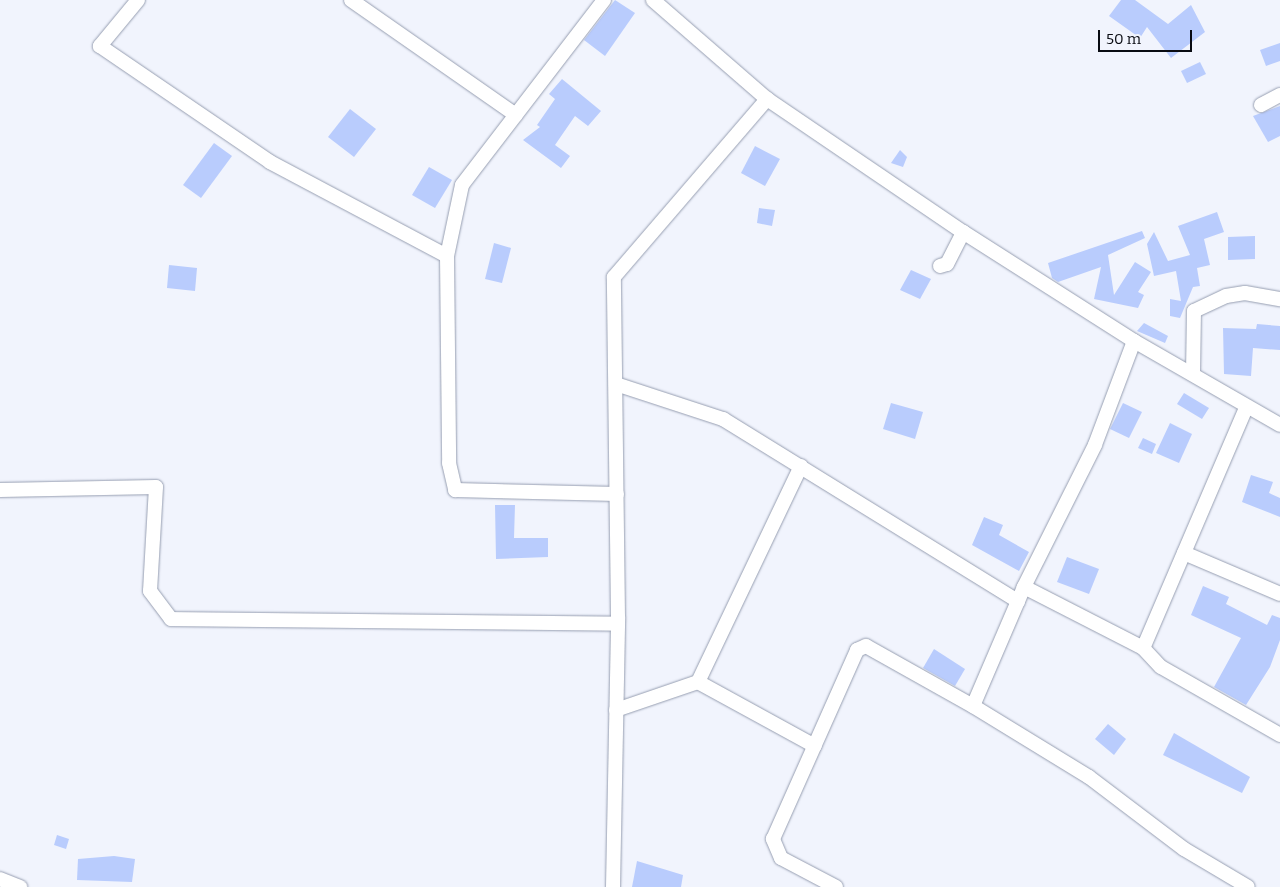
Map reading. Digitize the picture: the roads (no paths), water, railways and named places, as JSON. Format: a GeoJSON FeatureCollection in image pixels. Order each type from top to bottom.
{"type":"FeatureCollection","features":[{"type":"Feature","properties":{"kind":"street"},"geometry":{"type":"LineString","coordinates":[[138,0],[100,46],[270,162],[447,256]]}},
{"type":"Feature","properties":{"kind":"street"},"geometry":{"type":"LineString","coordinates":[[351,0],[516,115]]}},
{"type":"Feature","properties":{"kind":"street"},"geometry":{"type":"LineString","coordinates":[[604,0],[462,185],[447,256],[449,463],[454,490],[617,494]]}},
{"type":"Feature","properties":{"kind":"street"},"geometry":{"type":"LineString","coordinates":[[653,0],[767,99],[963,232],[1134,341],[1193,374],[1246,408],[1280,425]]}},
{"type":"Feature","properties":{"kind":"street"},"geometry":{"type":"LineString","coordinates":[[1261,105],[1280,95]]}},
{"type":"Feature","properties":{"kind":"street"},"geometry":{"type":"LineString","coordinates":[[613,887],[618,624],[614,278],[767,99]]}},
{"type":"Feature","properties":{"kind":"street"},"geometry":{"type":"LineString","coordinates":[[940,266],[947,264],[963,232]]}},
{"type":"Feature","properties":{"kind":"street"},"geometry":{"type":"LineString","coordinates":[[1193,374],[1194,311],[1226,296],[1245,293],[1280,299]]}},
{"type":"Feature","properties":{"kind":"street"},"geometry":{"type":"LineString","coordinates":[[973,706],[1024,587],[1096,445],[1134,341]]}},
{"type":"Feature","properties":{"kind":"street"},"geometry":{"type":"LineString","coordinates":[[616,384],[723,418],[1018,601]]}},
{"type":"Feature","properties":{"kind":"street"},"geometry":{"type":"LineString","coordinates":[[1142,648],[1246,408]]}},
{"type":"Feature","properties":{"kind":"street"},"geometry":{"type":"LineString","coordinates":[[616,710],[698,682],[801,466]]}},
{"type":"Feature","properties":{"kind":"street"},"geometry":{"type":"LineString","coordinates":[[0,490],[156,487],[150,590],[171,619],[618,624]]}},
{"type":"Feature","properties":{"kind":"street"},"geometry":{"type":"LineString","coordinates":[[1184,553],[1280,594]]}},
{"type":"Feature","properties":{"kind":"street"},"geometry":{"type":"LineString","coordinates":[[1024,587],[1142,648],[1161,668],[1280,735]]}},
{"type":"Feature","properties":{"kind":"street"},"geometry":{"type":"LineString","coordinates":[[836,887],[781,858],[773,839],[857,650],[866,646],[973,706],[1089,777],[1184,849],[1248,887]]}},
{"type":"Feature","properties":{"kind":"street"},"geometry":{"type":"LineString","coordinates":[[698,682],[814,746]]}},
{"type":"Feature","properties":{"kind":"street"},"geometry":{"type":"LineString","coordinates":[[0,879],[20,887]]}}]}
